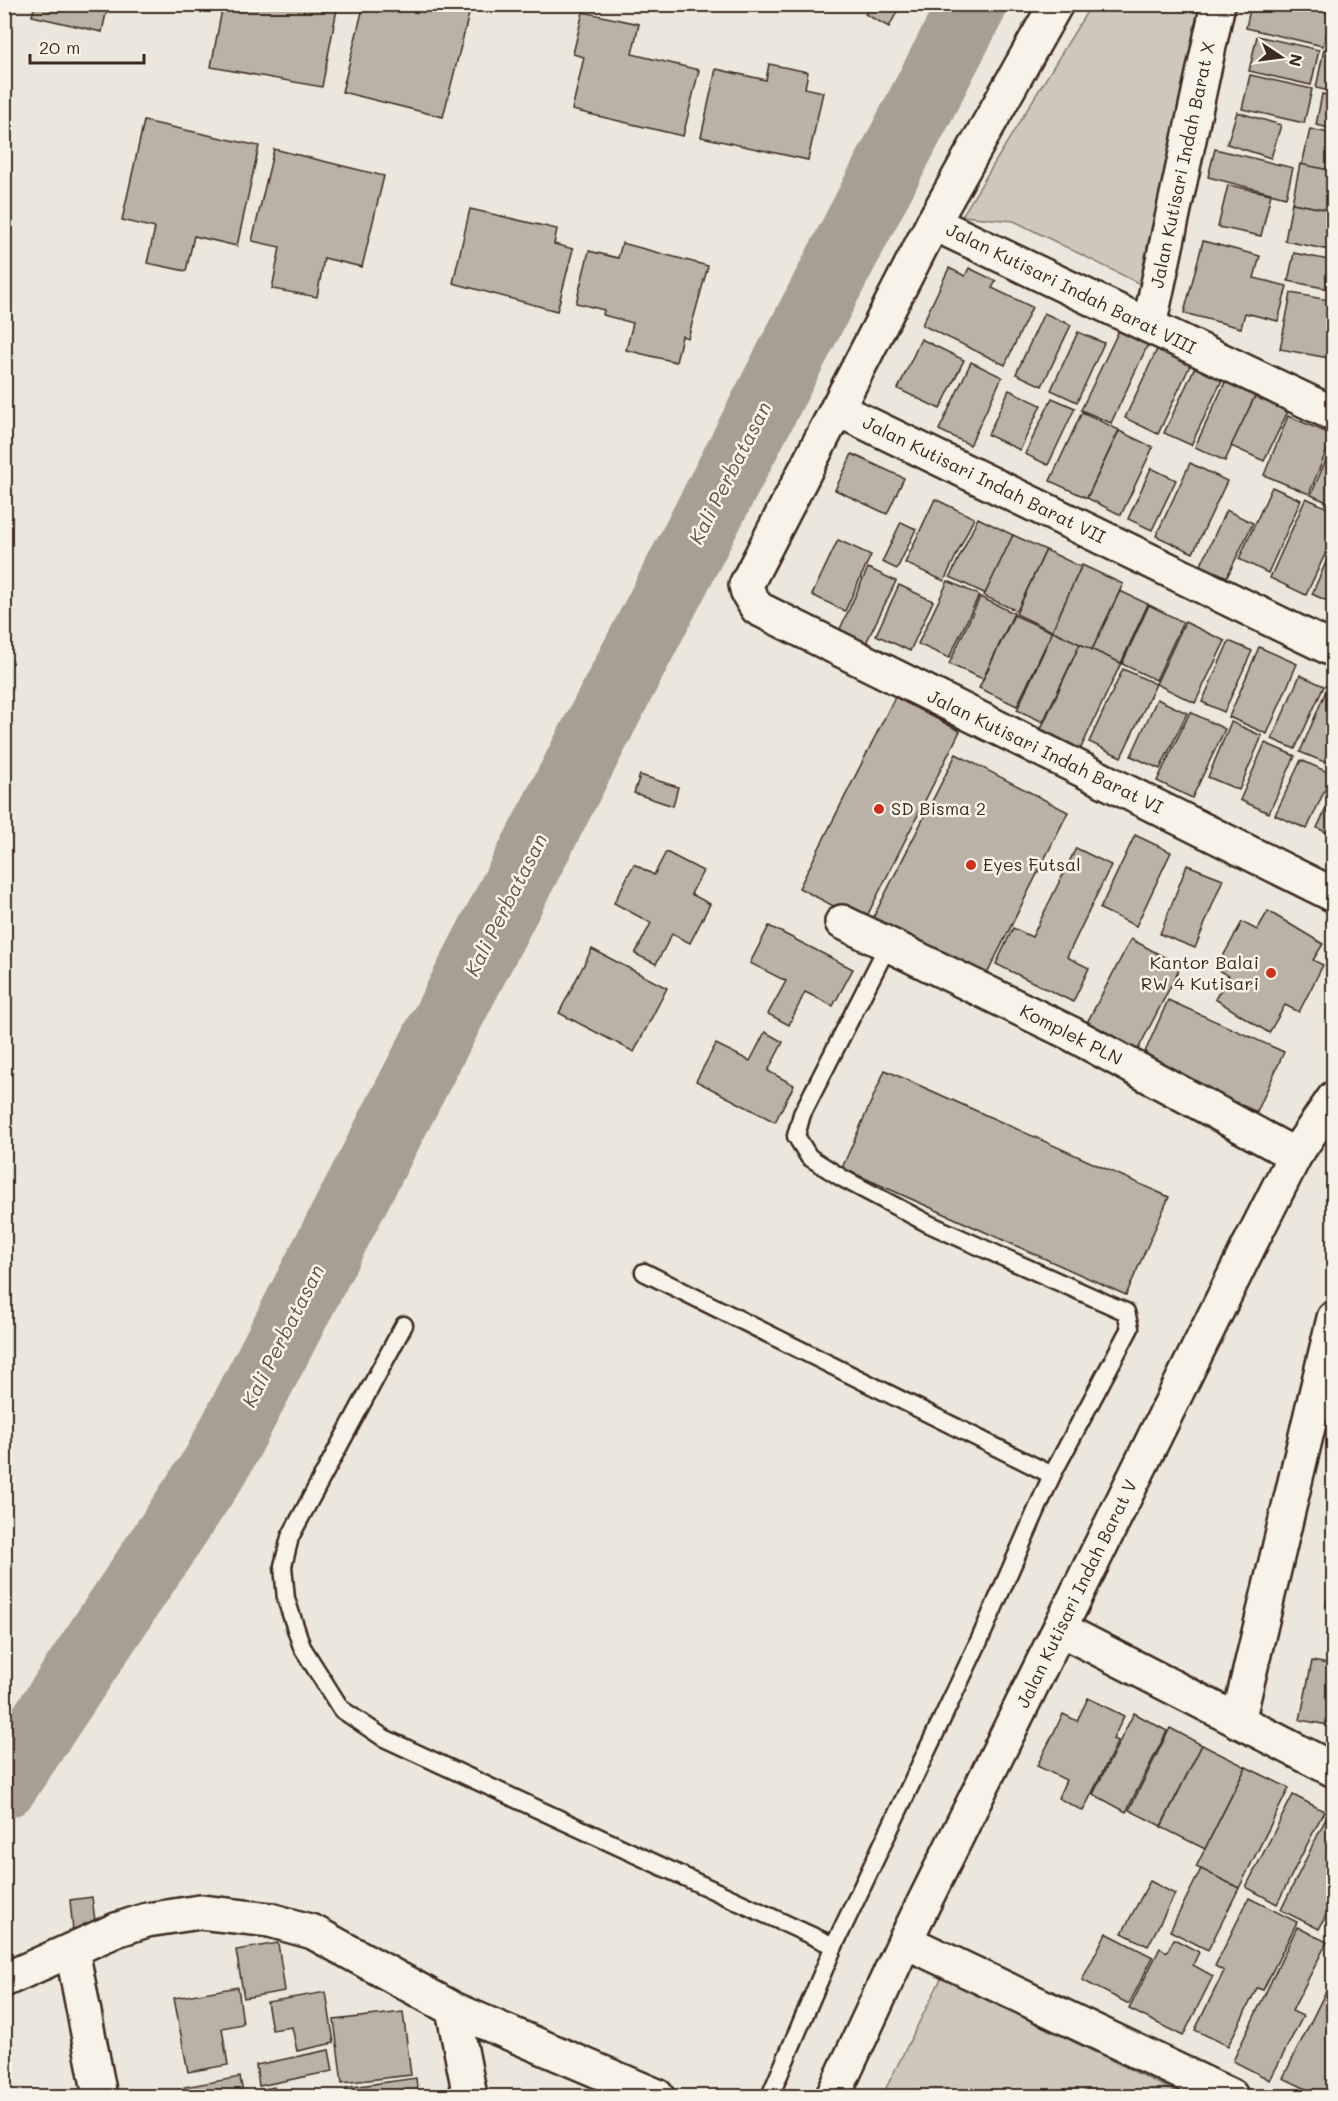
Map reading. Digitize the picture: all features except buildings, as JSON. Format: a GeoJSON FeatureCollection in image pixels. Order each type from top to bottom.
{"type":"FeatureCollection","features":[{"type":"Feature","properties":{"kind":"street"},"geometry":{"type":"LineString","coordinates":[[933,223],[1056,4]]}},
{"type":"Feature","properties":{"kind":"street","name":"Jalan Kutisari Indah Barat X"},"geometry":{"type":"LineString","coordinates":[[1149,326],[1218,4]]}},
{"type":"Feature","properties":{"kind":"street","name":"Jalan Kutisari Indah Barat VIII"},"geometry":{"type":"LineString","coordinates":[[837,409],[933,223],[1149,326],[1333,410]]}},
{"type":"Feature","properties":{"kind":"street","name":"Jalan Kutisari Indah Barat VI"},"geometry":{"type":"LineString","coordinates":[[837,409],[749,577],[748,593],[757,608],[1334,895]]}},
{"type":"Feature","properties":{"kind":"street","name":"Jalan Kutisari Indah Barat VII"},"geometry":{"type":"LineString","coordinates":[[837,409],[1334,650]]}},
{"type":"Feature","properties":{"kind":"street","name":"Komplek PLN"},"geometry":{"type":"LineString","coordinates":[[842,922],[1080,1038],[1295,1155]]}},
{"type":"Feature","properties":{"kind":"street","name":"Jalan Kutisari Indah Barat V"},"geometry":{"type":"LineString","coordinates":[[833,2097],[905,1941],[1295,1155],[1334,1098]]}},
{"type":"Feature","properties":{"kind":"street"},"geometry":{"type":"LineString","coordinates":[[1238,1721],[1334,1318]]}},
{"type":"Feature","properties":{"kind":"street"},"geometry":{"type":"LineString","coordinates":[[1060,1629],[1334,1770]]}},
{"type":"Feature","properties":{"kind":"street"},"geometry":{"type":"LineString","coordinates":[[4,1980],[116,1930],[147,1920],[177,1914],[225,1913],[292,1925],[313,1932],[453,2009],[657,2097]]}},
{"type":"Feature","properties":{"kind":"street"},"geometry":{"type":"LineString","coordinates":[[905,1941],[1231,2097]]}},
{"type":"Feature","properties":{"kind":"street"},"geometry":{"type":"LineString","coordinates":[[72,1950],[100,2097]]}},
{"type":"Feature","properties":{"kind":"street"},"geometry":{"type":"LineString","coordinates":[[453,2009],[470,2097]]}},
{"type":"Feature","properties":{"kind":"lane"},"geometry":{"type":"LineString","coordinates":[[770,2097],[834,1946],[980,1639],[1052,1475],[1128,1334],[1131,1321],[1126,1312],[929,1224],[842,1178],[809,1157],[796,1136],[802,1114],[888,945]]}},
{"type":"Feature","properties":{"kind":"lane"},"geometry":{"type":"LineString","coordinates":[[644,1272],[1052,1475]]}},
{"type":"Feature","properties":{"kind":"lane"},"geometry":{"type":"LineString","coordinates":[[404,1325],[290,1537],[283,1566],[291,1621],[302,1647],[341,1709],[384,1737],[834,1946]]}},
{"type":"Feature","properties":{"kind":"shaded area"},"geometry":{"type":"Polygon","coordinates":[[[1091,5],[1207,5],[1152,290],[1014,221],[962,216],[1091,5]]]}},
{"type":"Feature","properties":{"kind":"shaded area"},"geometry":{"type":"Polygon","coordinates":[[[942,1977],[1184,2096],[882,2096],[942,1977]]]}},
{"type":"Feature","properties":{"kind":"waterway","name":"Kali Perbatasan"},"geometry":{"type":"LineString","coordinates":[[4,1784],[216,1465],[973,4]]}},
{"type":"Feature","properties":{"kind":"place","name":"SD Bisma 2"},"geometry":{"type":"Point","coordinates":[879,809]}},
{"type":"Feature","properties":{"kind":"place","name":"Eyes Futsal"},"geometry":{"type":"Point","coordinates":[971,865]}},
{"type":"Feature","properties":{"kind":"place","name":"Kantor Balai RW 4 Kutisari"},"geometry":{"type":"Point","coordinates":[1271,973]}}]}
